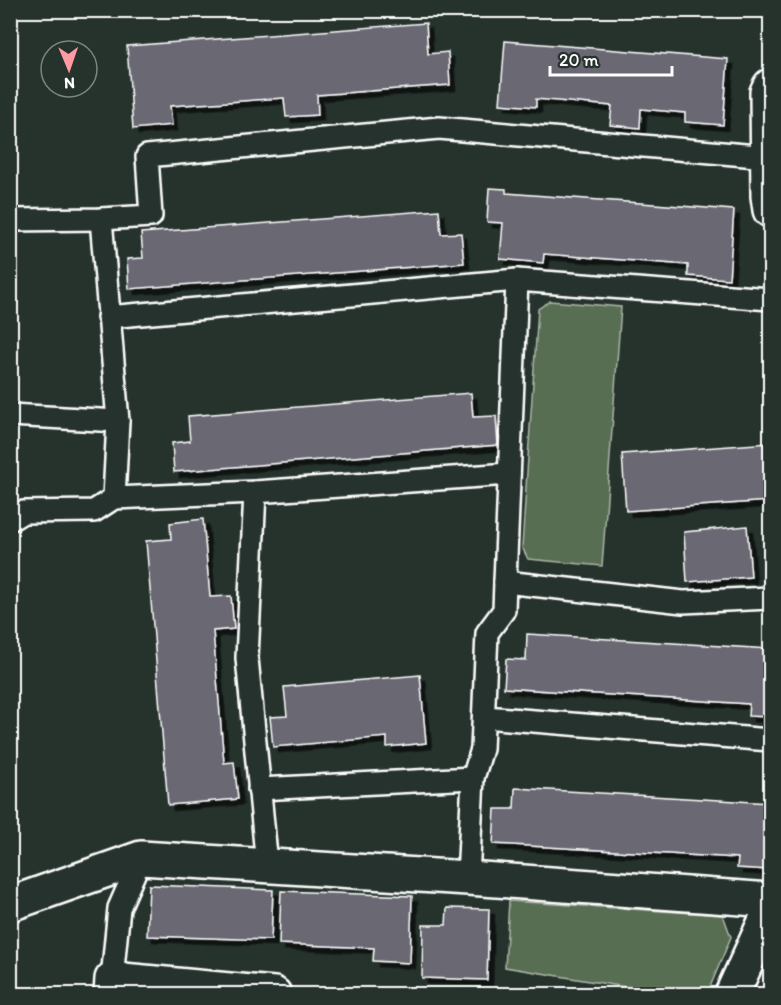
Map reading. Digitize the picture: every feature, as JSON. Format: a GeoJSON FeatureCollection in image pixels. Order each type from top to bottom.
{"type":"FeatureCollection","features":[{"type":"Feature","properties":{"kind":"street"},"geometry":{"type":"LineString","coordinates":[[771,86],[767,92],[768,196],[771,210]]}},
{"type":"Feature","properties":{"kind":"street"},"geometry":{"type":"LineString","coordinates":[[10,904],[141,858],[771,900]]}},
{"type":"Feature","properties":{"kind":"street"},"geometry":{"type":"LineString","coordinates":[[732,994],[771,911]]}},
{"type":"Feature","properties":{"kind":"street"},"geometry":{"type":"LineString","coordinates":[[111,987],[274,994]]}},
{"type":"Feature","properties":{"kind":"lane"},"geometry":{"type":"LineString","coordinates":[[10,220],[151,216],[147,156],[439,128],[768,157]]}},
{"type":"Feature","properties":{"kind":"lane"},"geometry":{"type":"LineString","coordinates":[[101,219],[118,421],[114,498]]}},
{"type":"Feature","properties":{"kind":"lane"},"geometry":{"type":"LineString","coordinates":[[108,317],[517,280],[771,299]]}},
{"type":"Feature","properties":{"kind":"lane"},"geometry":{"type":"LineString","coordinates":[[468,878],[473,778],[482,749],[487,633],[504,610],[517,280]]}},
{"type":"Feature","properties":{"kind":"lane"},"geometry":{"type":"LineString","coordinates":[[10,415],[118,421]]}},
{"type":"Feature","properties":{"kind":"lane"},"geometry":{"type":"LineString","coordinates":[[10,520],[23,512],[94,510],[114,498],[255,492],[509,474]]}},
{"type":"Feature","properties":{"kind":"lane"},"geometry":{"type":"LineString","coordinates":[[255,492],[246,658],[267,866]]}},
{"type":"Feature","properties":{"kind":"lane"},"geometry":{"type":"LineString","coordinates":[[505,582],[683,602],[771,598]]}},
{"type":"Feature","properties":{"kind":"lane"},"geometry":{"type":"LineString","coordinates":[[484,717],[771,740]]}},
{"type":"Feature","properties":{"kind":"lane"},"geometry":{"type":"LineString","coordinates":[[259,789],[473,778]]}},
{"type":"Feature","properties":{"kind":"lane"},"geometry":{"type":"LineString","coordinates":[[111,987],[119,908],[141,858]]}},
{"type":"Feature","properties":{"kind":"green space"},"geometry":{"type":"Polygon","coordinates":[[[550,301],[621,307],[602,566],[528,559],[522,547],[538,309],[550,301]]]}},
{"type":"Feature","properties":{"kind":"green space"},"geometry":{"type":"Polygon","coordinates":[[[509,901],[723,915],[731,937],[707,994],[668,994],[505,967],[509,901]]]}},
{"type":"Feature","properties":{"kind":"building"},"geometry":{"type":"Polygon","coordinates":[[[426,23],[428,54],[448,52],[450,85],[317,95],[318,115],[286,117],[284,98],[170,106],[172,125],[133,129],[127,46],[426,23]]]}},
{"type":"Feature","properties":{"kind":"building"},"geometry":{"type":"Polygon","coordinates":[[[505,41],[728,59],[723,125],[685,122],[685,113],[641,109],[640,128],[610,125],[612,106],[536,99],[536,107],[500,104],[505,41]]]}},
{"type":"Feature","properties":{"kind":"building"},"geometry":{"type":"Polygon","coordinates":[[[489,188],[506,189],[506,193],[734,210],[729,279],[688,276],[688,265],[544,254],[543,263],[500,259],[503,223],[487,222],[489,188]]]}},
{"type":"Feature","properties":{"kind":"building"},"geometry":{"type":"Polygon","coordinates":[[[439,210],[441,234],[461,233],[464,263],[129,289],[127,259],[143,258],[141,233],[439,210]]]}},
{"type":"Feature","properties":{"kind":"building"},"geometry":{"type":"Polygon","coordinates":[[[471,393],[473,417],[496,416],[498,445],[174,472],[172,443],[190,441],[188,416],[471,393]]]}},
{"type":"Feature","properties":{"kind":"building"},"geometry":{"type":"Polygon","coordinates":[[[770,443],[770,501],[626,511],[622,454],[770,443]]]}},
{"type":"Feature","properties":{"kind":"building"},"geometry":{"type":"Polygon","coordinates":[[[203,519],[210,597],[231,596],[234,629],[213,631],[224,763],[234,762],[238,799],[168,805],[146,541],[171,539],[170,523],[203,519]]]}},
{"type":"Feature","properties":{"kind":"building"},"geometry":{"type":"Polygon","coordinates":[[[747,526],[751,577],[687,582],[684,532],[747,526]]]}},
{"type":"Feature","properties":{"kind":"building"},"geometry":{"type":"Polygon","coordinates":[[[527,634],[770,649],[770,717],[748,716],[749,704],[504,688],[506,659],[526,660],[527,634]]]}},
{"type":"Feature","properties":{"kind":"building"},"geometry":{"type":"Polygon","coordinates":[[[420,675],[426,743],[387,747],[387,737],[273,747],[270,717],[287,716],[284,687],[420,675]]]}},
{"type":"Feature","properties":{"kind":"building"},"geometry":{"type":"Polygon","coordinates":[[[515,788],[770,803],[770,870],[737,868],[738,858],[493,844],[495,809],[514,809],[515,788]]]}},
{"type":"Feature","properties":{"kind":"building"},"geometry":{"type":"Polygon","coordinates":[[[149,885],[273,890],[271,940],[147,936],[149,885]]]}},
{"type":"Feature","properties":{"kind":"building"},"geometry":{"type":"Polygon","coordinates":[[[281,891],[412,896],[410,963],[373,961],[374,948],[279,944],[281,891]]]}},
{"type":"Feature","properties":{"kind":"building"},"geometry":{"type":"Polygon","coordinates":[[[447,908],[489,909],[487,980],[422,978],[423,925],[446,925],[447,908]]]}}]}
